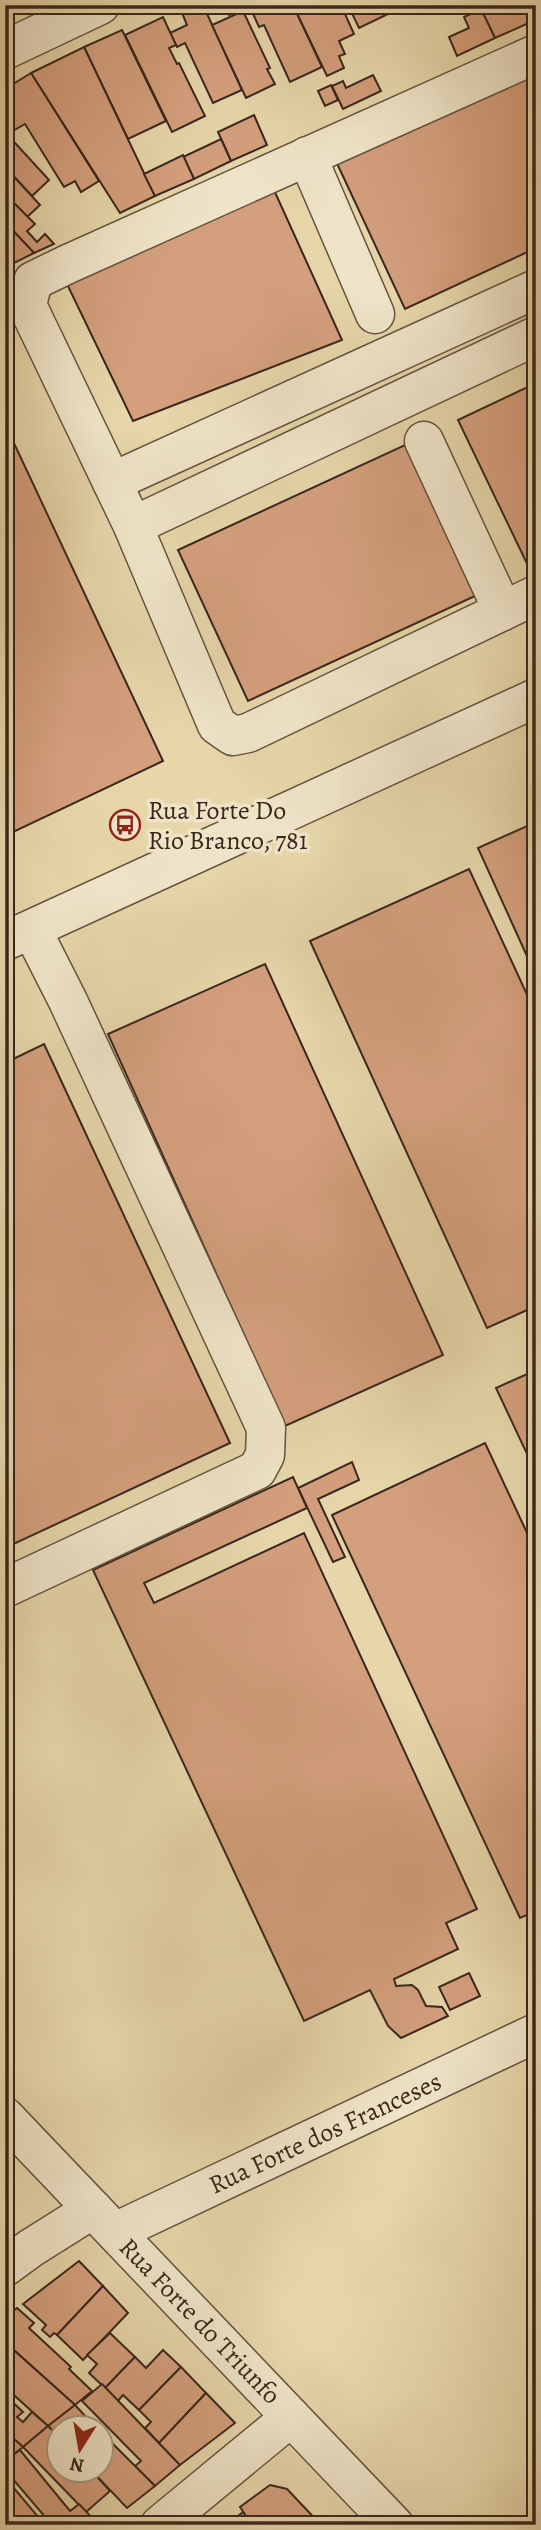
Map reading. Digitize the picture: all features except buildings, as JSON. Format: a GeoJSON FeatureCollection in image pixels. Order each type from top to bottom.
{"type":"FeatureCollection","features":[{"type":"Feature","properties":{"kind":"street"},"geometry":{"type":"LineString","coordinates":[[5,50],[100,5]]}},
{"type":"Feature","properties":{"kind":"street"},"geometry":{"type":"LineString","coordinates":[[424,441],[519,603],[248,733],[233,736],[217,725],[134,526],[27,305],[33,281],[536,54]]}},
{"type":"Feature","properties":{"kind":"street"},"geometry":{"type":"LineString","coordinates":[[307,156],[375,314]]}},
{"type":"Feature","properties":{"kind":"street"},"geometry":{"type":"LineString","coordinates":[[112,482],[536,289]]}},
{"type":"Feature","properties":{"kind":"street"},"geometry":{"type":"LineString","coordinates":[[134,526],[536,336]]}},
{"type":"Feature","properties":{"kind":"street"},"geometry":{"type":"LineString","coordinates":[[375,362],[396,402]]}},
{"type":"Feature","properties":{"kind":"street"},"geometry":{"type":"LineString","coordinates":[[5,1588],[257,1470],[265,1455],[266,1428],[68,1001],[18,935],[536,698]]}},
{"type":"Feature","properties":{"kind":"street","name":"Rua Forte dos Franceses"},"geometry":{"type":"LineString","coordinates":[[5,2267],[31,2248],[104,2221],[536,2033]]}},
{"type":"Feature","properties":{"kind":"street","name":"Rua Forte do Triunfo"},"geometry":{"type":"LineString","coordinates":[[5,2117],[394,2525]]}},
{"type":"Feature","properties":{"kind":"street"},"geometry":{"type":"LineString","coordinates":[[160,2525],[291,2417]]}},
{"type":"Feature","properties":{"kind":"place","name":"Rua Forte Do Rio Branco, 781"},"geometry":{"type":"Point","coordinates":[125,825]}}]}
